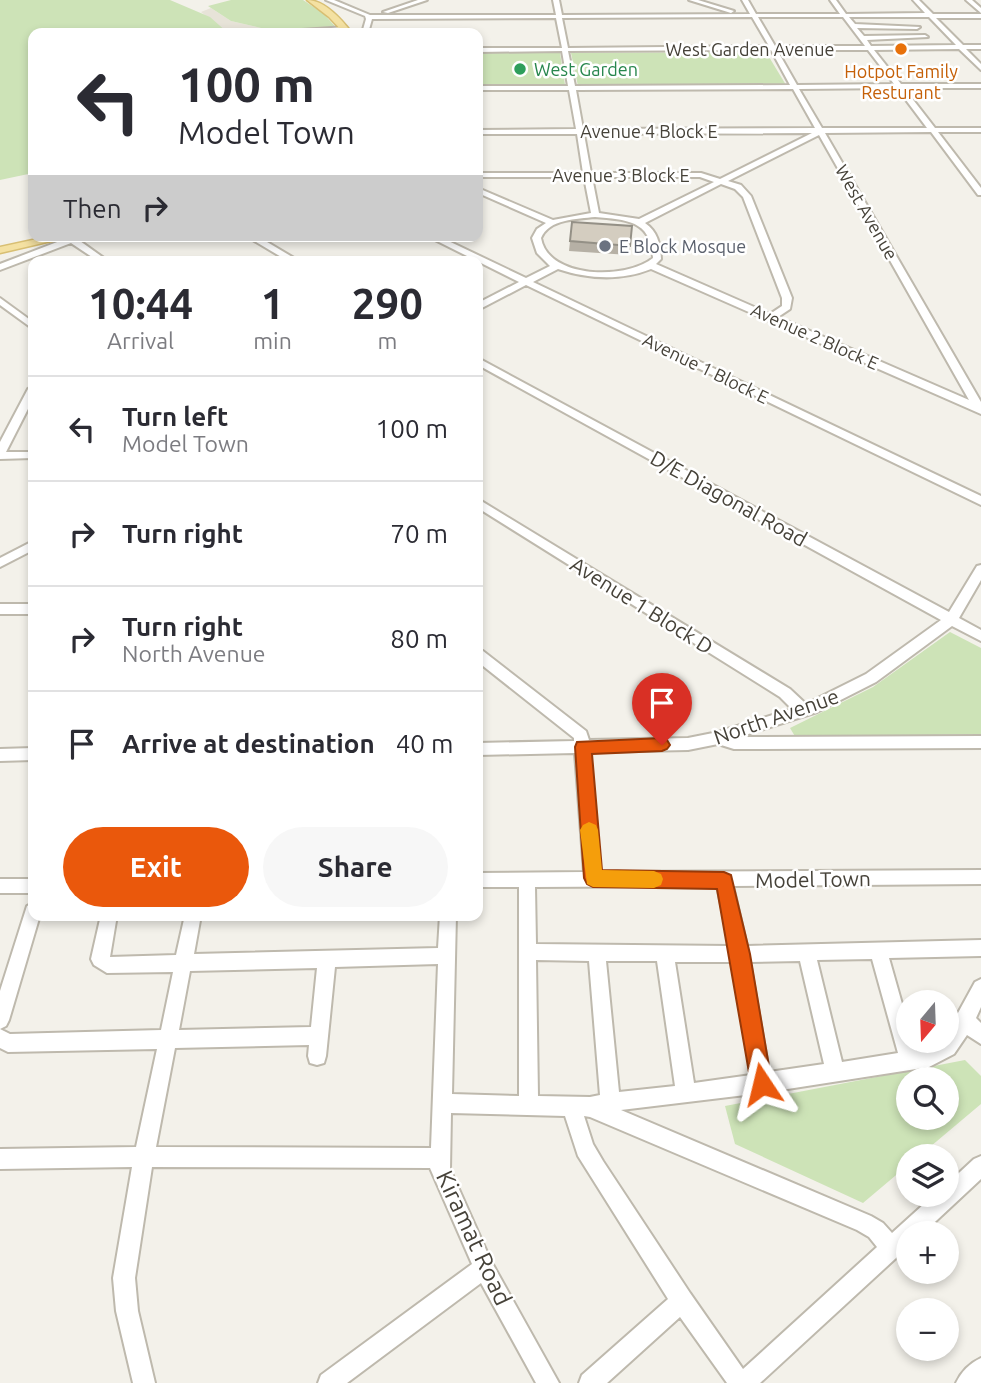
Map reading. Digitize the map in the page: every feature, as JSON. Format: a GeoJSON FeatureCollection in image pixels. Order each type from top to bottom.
{"type":"FeatureCollection","features":[{"type":"Feature","properties":{"kind":"main road"},"geometry":{"type":"LineString","coordinates":[[311,0],[344,28]]}},
{"type":"Feature","properties":{"kind":"main road"},"geometry":{"type":"LineString","coordinates":[[320,0],[350,28]]}},
{"type":"Feature","properties":{"kind":"main road"},"geometry":{"type":"LineString","coordinates":[[0,249],[28,242]]}},
{"type":"Feature","properties":{"kind":"main road"},"geometry":{"type":"LineString","coordinates":[[0,249],[40,242]]}},
{"type":"Feature","properties":{"kind":"street"},"geometry":{"type":"LineString","coordinates":[[329,0],[372,16],[981,14]]}},
{"type":"Feature","properties":{"kind":"street"},"geometry":{"type":"LineString","coordinates":[[372,16],[424,0]]}},
{"type":"Feature","properties":{"kind":"street"},"geometry":{"type":"LineString","coordinates":[[556,0],[596,215]]}},
{"type":"Feature","properties":{"kind":"street"},"geometry":{"type":"LineString","coordinates":[[692,0],[751,15]]}},
{"type":"Feature","properties":{"kind":"street","name":"West Avenue"},"geometry":{"type":"LineString","coordinates":[[745,0],[751,15],[774,49],[979,404]]}},
{"type":"Feature","properties":{"kind":"street"},"geometry":{"type":"LineString","coordinates":[[833,0],[981,193]]}},
{"type":"Feature","properties":{"kind":"street"},"geometry":{"type":"LineString","coordinates":[[916,0],[981,68]]}},
{"type":"Feature","properties":{"kind":"street"},"geometry":{"type":"LineString","coordinates":[[970,1],[981,14]]}},
{"type":"Feature","properties":{"kind":"street"},"geometry":{"type":"LineString","coordinates":[[970,1],[981,1]]}},
{"type":"Feature","properties":{"kind":"street"},"geometry":{"type":"LineString","coordinates":[[905,15],[934,47]]}},
{"type":"Feature","properties":{"kind":"street"},"geometry":{"type":"LineString","coordinates":[[367,28],[372,16]]}},
{"type":"Feature","properties":{"kind":"street"},"geometry":{"type":"LineString","coordinates":[[853,26],[881,32],[921,32]]}},
{"type":"Feature","properties":{"kind":"street"},"geometry":{"type":"LineString","coordinates":[[862,38],[881,32],[921,32]]}},
{"type":"Feature","properties":{"kind":"street","name":"West Garden Avenue"},"geometry":{"type":"LineString","coordinates":[[483,50],[981,47]]}},
{"type":"Feature","properties":{"kind":"street","name":"West Garden Avenue"},"geometry":{"type":"LineString","coordinates":[[483,88],[981,86]]}},
{"type":"Feature","properties":{"kind":"street","name":"Avenue 4 Block E"},"geometry":{"type":"LineString","coordinates":[[483,132],[981,130]]}},
{"type":"Feature","properties":{"kind":"street"},"geometry":{"type":"LineString","coordinates":[[640,222],[821,131]]}},
{"type":"Feature","properties":{"kind":"street","name":"Avenue 3 Block E"},"geometry":{"type":"LineString","coordinates":[[483,175],[701,175],[738,187],[747,196],[787,298],[787,307],[772,317]]}},
{"type":"Feature","properties":{"kind":"street"},"geometry":{"type":"LineString","coordinates":[[483,192],[552,222]]}},
{"type":"Feature","properties":{"kind":"street"},"geometry":{"type":"LineString","coordinates":[[596,215],[640,222],[649,228],[656,241],[657,259],[634,272],[603,275],[557,266],[541,254],[536,242],[540,231],[552,222],[596,215]]}},
{"type":"Feature","properties":{"kind":"street"},"geometry":{"type":"LineString","coordinates":[[0,267],[57,242]]}},
{"type":"Feature","properties":{"kind":"street"},"geometry":{"type":"LineString","coordinates":[[76,242],[96,256]]}},
{"type":"Feature","properties":{"kind":"street"},"geometry":{"type":"LineString","coordinates":[[261,242],[286,256]]}},
{"type":"Feature","properties":{"kind":"street","name":"Avenue 1 Block E"},"geometry":{"type":"LineString","coordinates":[[444,242],[473,256]]}},
{"type":"Feature","properties":{"kind":"street","name":"Avenue 1 Block E"},"geometry":{"type":"LineString","coordinates":[[483,261],[981,501]]}},
{"type":"Feature","properties":{"kind":"street","name":"Avenue 2 Block E"},"geometry":{"type":"LineString","coordinates":[[650,265],[979,404]]}},
{"type":"Feature","properties":{"kind":"street"},"geometry":{"type":"LineString","coordinates":[[483,304],[557,266]]}},
{"type":"Feature","properties":{"kind":"street"},"geometry":{"type":"LineString","coordinates":[[0,301],[28,322]]}},
{"type":"Feature","properties":{"kind":"street","name":"D/E Diagonal Road"},"geometry":{"type":"LineString","coordinates":[[483,364],[981,636]]}},
{"type":"Feature","properties":{"kind":"street"},"geometry":{"type":"LineString","coordinates":[[28,399],[0,454],[28,455]]}},
{"type":"Feature","properties":{"kind":"street","name":"Avenue 1 Block D"},"geometry":{"type":"LineString","coordinates":[[483,506],[785,693],[804,710]]}},
{"type":"Feature","properties":{"kind":"street"},"geometry":{"type":"LineString","coordinates":[[0,563],[28,548]]}},
{"type":"Feature","properties":{"kind":"street","name":"North Avenue"},"geometry":{"type":"LineString","coordinates":[[483,749],[688,744],[718,738],[825,703],[871,678],[919,646],[951,620],[981,569]]}},
{"type":"Feature","properties":{"kind":"street"},"geometry":{"type":"LineString","coordinates":[[0,609],[28,609]]}},
{"type":"Feature","properties":{"kind":"street"},"geometry":{"type":"LineString","coordinates":[[483,660],[579,731],[583,747],[593,878]]}},
{"type":"Feature","properties":{"kind":"street"},"geometry":{"type":"LineString","coordinates":[[718,738],[734,743],[981,742]]}},
{"type":"Feature","properties":{"kind":"street"},"geometry":{"type":"LineString","coordinates":[[0,755],[28,754]]}},
{"type":"Feature","properties":{"kind":"street","name":"Model Town"},"geometry":{"type":"LineString","coordinates":[[483,880],[593,878],[724,881],[981,877]]}},
{"type":"Feature","properties":{"kind":"street"},"geometry":{"type":"LineString","coordinates":[[527,880],[529,1104]]}},
{"type":"Feature","properties":{"kind":"street"},"geometry":{"type":"LineString","coordinates":[[724,881],[740,954],[762,1084]]}},
{"type":"Feature","properties":{"kind":"street"},"geometry":{"type":"LineString","coordinates":[[0,886],[28,886]]}},
{"type":"Feature","properties":{"kind":"street"},"geometry":{"type":"LineString","coordinates":[[0,1020],[30,921]]}},
{"type":"Feature","properties":{"kind":"street"},"geometry":{"type":"LineString","coordinates":[[107,921],[100,952],[103,964],[447,957]]}},
{"type":"Feature","properties":{"kind":"street"},"geometry":{"type":"LineString","coordinates":[[144,1383],[127,1311],[124,1278],[144,1157],[191,921]]}},
{"type":"Feature","properties":{"kind":"street","name":"Kiramat Road"},"geometry":{"type":"LineString","coordinates":[[448,921],[439,1158],[443,1180],[484,1268],[548,1383]]}},
{"type":"Feature","properties":{"kind":"street"},"geometry":{"type":"LineString","coordinates":[[526,952],[740,954],[981,948]]}},
{"type":"Feature","properties":{"kind":"street"},"geometry":{"type":"LineString","coordinates":[[878,950],[909,1059]]}},
{"type":"Feature","properties":{"kind":"street"},"geometry":{"type":"LineString","coordinates":[[806,951],[835,1070]]}},
{"type":"Feature","properties":{"kind":"street"},"geometry":{"type":"LineString","coordinates":[[597,953],[610,1102]]}},
{"type":"Feature","properties":{"kind":"street"},"geometry":{"type":"LineString","coordinates":[[665,954],[686,1094]]}},
{"type":"Feature","properties":{"kind":"street"},"geometry":{"type":"LineString","coordinates":[[317,1056],[327,959]]}},
{"type":"Feature","properties":{"kind":"street"},"geometry":{"type":"LineString","coordinates":[[441,1103],[580,1107],[762,1084],[835,1070],[929,1058],[940,1054],[956,1037],[981,988]]}},
{"type":"Feature","properties":{"kind":"street"},"geometry":{"type":"LineString","coordinates":[[965,1021],[981,1035]]}},
{"type":"Feature","properties":{"kind":"street"},"geometry":{"type":"LineString","coordinates":[[0,1038],[8,1043],[319,1036]]}},
{"type":"Feature","properties":{"kind":"street"},"geometry":{"type":"LineString","coordinates":[[580,1107],[864,1223],[876,1230],[891,1247]]}},
{"type":"Feature","properties":{"kind":"street"},"geometry":{"type":"LineString","coordinates":[[580,1107],[585,1149],[682,1301],[742,1383],[981,1166]]}},
{"type":"Feature","properties":{"kind":"street"},"geometry":{"type":"LineString","coordinates":[[0,1159],[439,1158]]}},
{"type":"Feature","properties":{"kind":"street"},"geometry":{"type":"LineString","coordinates":[[329,1383],[484,1268]]}},
{"type":"Feature","properties":{"kind":"street"},"geometry":{"type":"LineString","coordinates":[[590,1383],[682,1301]]}},
{"type":"Feature","properties":{"kind":"street"},"geometry":{"type":"LineString","coordinates":[[967,1383],[981,1369]]}},
{"type":"Feature","properties":{"kind":"shaded area"},"geometry":{"type":"Polygon","coordinates":[[[211,8],[231,21],[262,28],[222,28],[201,12],[211,8]]]}},
{"type":"Feature","properties":{"kind":"green space"},"geometry":{"type":"Polygon","coordinates":[[[0,0],[170,0],[210,17],[222,28],[28,28],[28,174],[0,180],[0,0]]]}},
{"type":"Feature","properties":{"kind":"green space"},"geometry":{"type":"Polygon","coordinates":[[[231,0],[303,0],[323,13],[336,28],[261,28],[231,21],[208,6],[231,0]]]}},
{"type":"Feature","properties":{"kind":"green space","name":"West Garden"},"geometry":{"type":"Polygon","coordinates":[[[766,52],[786,85],[578,86],[571,53],[766,52]]]}},
{"type":"Feature","properties":{"kind":"green space","name":"West Garden"},"geometry":{"type":"Polygon","coordinates":[[[483,53],[560,53],[565,85],[483,86],[483,53]]]}},
{"type":"Feature","properties":{"kind":"green space"},"geometry":{"type":"Polygon","coordinates":[[[950,632],[981,648],[981,734],[796,738],[790,728],[873,687],[950,632]]]}},
{"type":"Feature","properties":{"kind":"green space"},"geometry":{"type":"Polygon","coordinates":[[[965,1060],[981,1076],[981,1104],[959,1123],[959,1067],[928,1067],[965,1060]]]}},
{"type":"Feature","properties":{"kind":"green space"},"geometry":{"type":"Polygon","coordinates":[[[896,1073],[896,1130],[950,1130],[933,1144],[896,1144],[896,1175],[863,1203],[735,1144],[725,1106],[896,1073]]]}},
{"type":"Feature","properties":{"kind":"building"},"geometry":{"type":"Polygon","coordinates":[[[572,222],[632,226],[630,246],[570,241],[572,222]]]}},
{"type":"Feature","properties":{"kind":"slow traffic"},"geometry":{"type":"LineString","coordinates":[[589,830],[593,878],[654,879]]}},
{"type":"Feature","properties":{"kind":"place","name":"Hotpot Family Resturant"},"geometry":{"type":"Point","coordinates":[901,49]}},
{"type":"Feature","properties":{"kind":"place","name":"West Garden"},"geometry":{"type":"Point","coordinates":[520,69]}},
{"type":"Feature","properties":{"kind":"place","name":"E Block Mosque"},"geometry":{"type":"Point","coordinates":[605,246]}},
{"type":"Feature","properties":{"kind":"route"},"geometry":{"type":"LineString","coordinates":[[662,745],[583,747],[593,878],[724,881],[740,954],[762,1084]]}}]}
